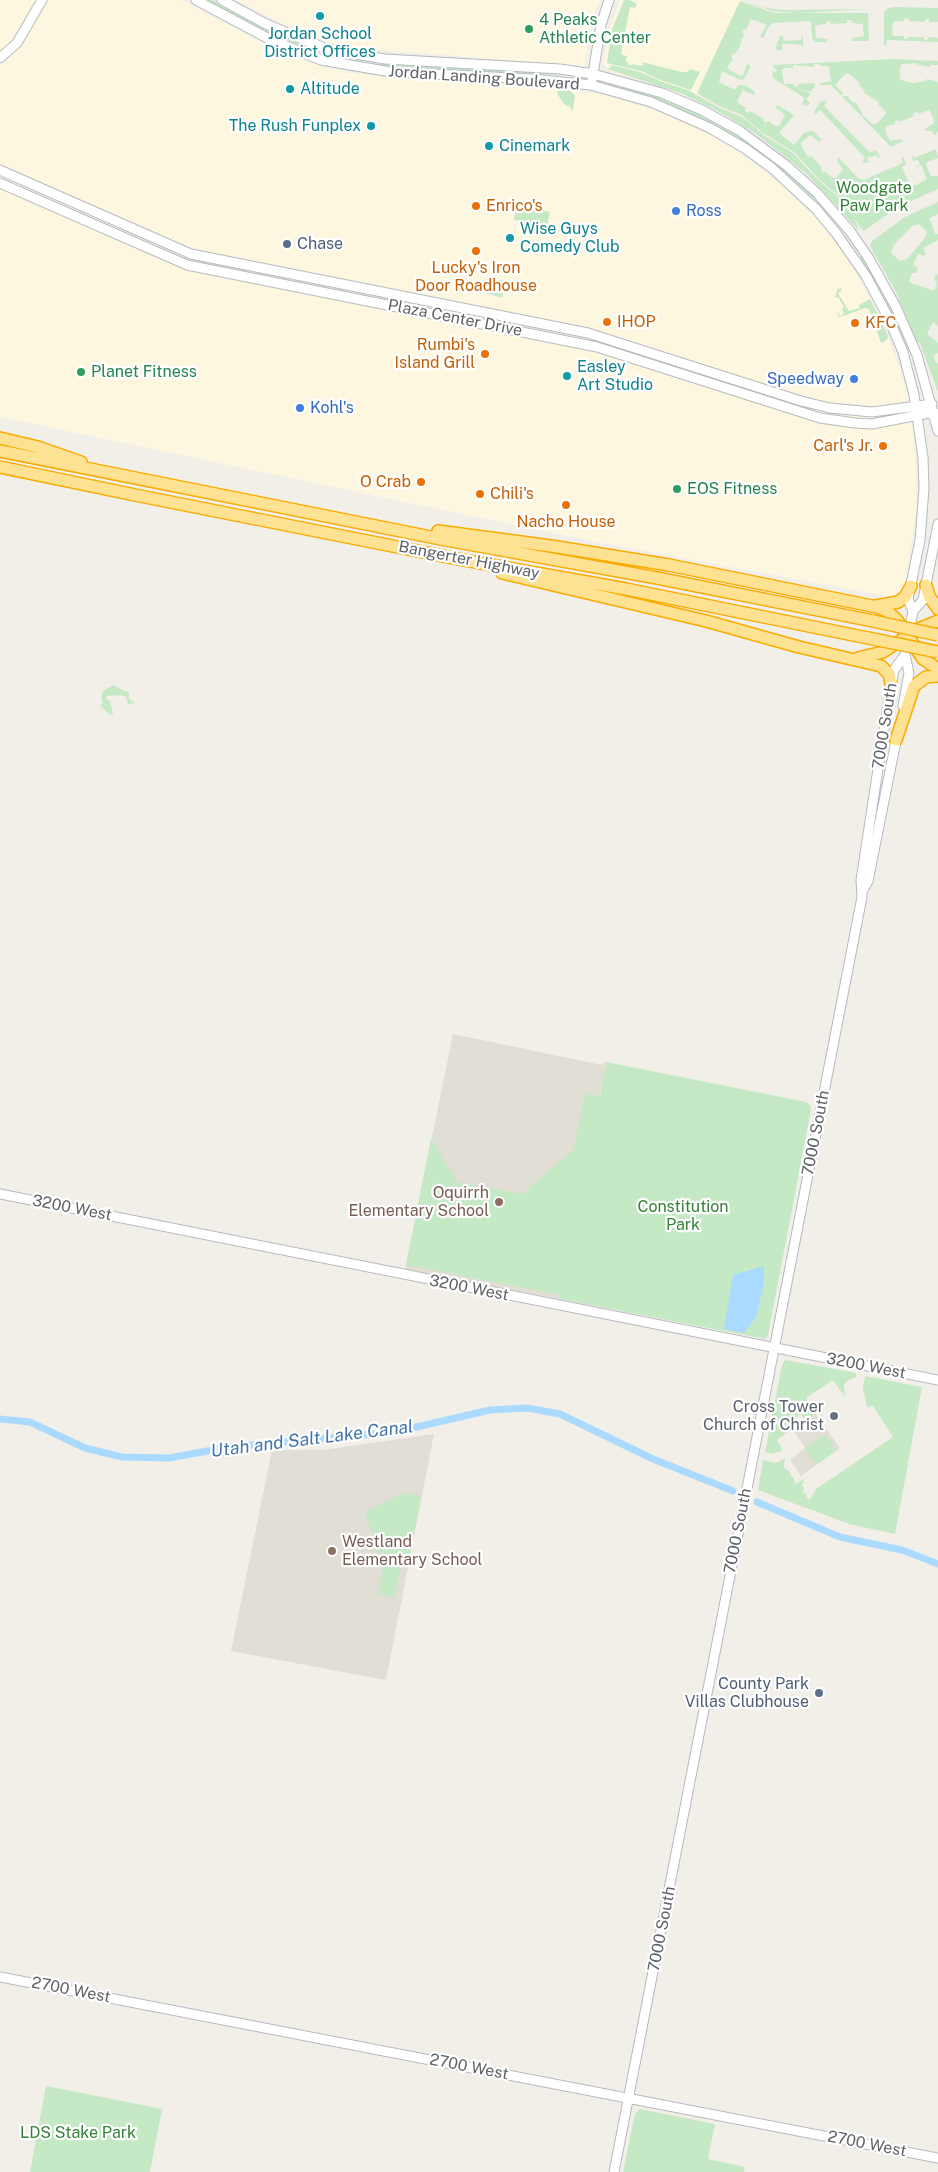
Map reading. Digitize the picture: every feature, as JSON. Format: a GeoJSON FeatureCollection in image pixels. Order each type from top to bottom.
{"type":"FeatureCollection","features":[{"type":"Feature","properties":{"kind":"highway"},"geometry":{"type":"LineString","coordinates":[[0,438],[65,455],[104,472]]}},
{"type":"Feature","properties":{"kind":"highway","name":"Bangerter Highway"},"geometry":{"type":"LineString","coordinates":[[0,451],[304,512],[657,578],[938,634]]}},
{"type":"Feature","properties":{"kind":"highway","name":"Bangerter Highway"},"geometry":{"type":"LineString","coordinates":[[0,467],[938,652]]}},
{"type":"Feature","properties":{"kind":"highway"},"geometry":{"type":"LineString","coordinates":[[304,512],[361,516],[438,531],[645,561],[871,606],[882,609],[894,617],[903,626],[923,659],[938,669]]}},
{"type":"Feature","properties":{"kind":"highway"},"geometry":{"type":"LineString","coordinates":[[458,558],[529,581],[706,620],[799,647],[881,666],[888,671],[892,684]]}},
{"type":"Feature","properties":{"kind":"highway"},"geometry":{"type":"LineString","coordinates":[[926,585],[938,609]]}},
{"type":"Feature","properties":{"kind":"highway"},"geometry":{"type":"LineString","coordinates":[[871,606],[898,602],[905,597],[911,586]]}},
{"type":"Feature","properties":{"kind":"highway"},"geometry":{"type":"LineString","coordinates":[[846,657],[861,658],[876,654],[891,648],[918,629],[938,621]]}},
{"type":"Feature","properties":{"kind":"highway"},"geometry":{"type":"LineString","coordinates":[[896,740],[914,686],[926,677],[938,676]]}},
{"type":"Feature","properties":{"kind":"main road"},"geometry":{"type":"LineString","coordinates":[[0,58],[17,42],[42,0]]}},
{"type":"Feature","properties":{"kind":"main road","name":"Jordan Landing Boulevard"},"geometry":{"type":"LineString","coordinates":[[196,0],[271,40],[321,60],[391,72],[533,79],[591,86],[646,100],[710,128],[765,163],[806,200],[840,238],[873,289],[903,352],[918,416]]}},
{"type":"Feature","properties":{"kind":"main road","name":"Jordan Landing Boulevard"},"geometry":{"type":"LineString","coordinates":[[222,0],[266,24],[327,49],[348,54],[385,59],[560,69],[593,74],[662,93],[715,117],[760,144],[787,166],[817,193],[858,243],[884,283],[901,316],[918,356],[933,408]]}},
{"type":"Feature","properties":{"kind":"main road"},"geometry":{"type":"LineString","coordinates":[[591,86],[601,25],[609,0]]}},
{"type":"Feature","properties":{"kind":"main road","name":"Plaza Center Drive"},"geometry":{"type":"LineString","coordinates":[[0,170],[191,254],[588,333],[801,401],[830,408],[872,412],[916,406],[933,408]]}},
{"type":"Feature","properties":{"kind":"main road","name":"Plaza Center Drive"},"geometry":{"type":"LineString","coordinates":[[0,183],[187,265],[597,347],[820,418],[864,424],[918,416],[933,408]]}},
{"type":"Feature","properties":{"kind":"main road"},"geometry":{"type":"LineString","coordinates":[[933,408],[938,431]]}},
{"type":"Feature","properties":{"kind":"main road","name":"7000 South"},"geometry":{"type":"LineString","coordinates":[[913,611],[908,599],[921,527],[924,488],[923,457],[918,416]]}},
{"type":"Feature","properties":{"kind":"main road","name":"7000 South"},"geometry":{"type":"LineString","coordinates":[[864,890],[862,880],[894,670],[904,655],[913,611],[923,600],[934,563],[938,524]]}},
{"type":"Feature","properties":{"kind":"main road","name":"7000 South"},"geometry":{"type":"LineString","coordinates":[[614,2172],[864,890],[868,881],[909,673],[904,655]]}},
{"type":"Feature","properties":{"kind":"main road","name":"3200 West"},"geometry":{"type":"LineString","coordinates":[[0,1194],[938,1380]]}},
{"type":"Feature","properties":{"kind":"main road","name":"2700 West"},"geometry":{"type":"LineString","coordinates":[[0,1977],[938,2158]]}},
{"type":"Feature","properties":{"kind":"shaded area"},"geometry":{"type":"Polygon","coordinates":[[[0,0],[182,0],[258,41],[294,57],[324,67],[358,74],[573,89],[613,97],[683,120],[739,152],[781,185],[813,215],[839,247],[854,269],[882,321],[904,380],[913,430],[916,515],[905,585],[897,598],[586,540],[0,417],[0,0]]]}},
{"type":"Feature","properties":{"kind":"shaded area"},"geometry":{"type":"Polygon","coordinates":[[[235,0],[600,0],[593,17],[584,66],[365,49],[336,44],[302,33],[235,0]]]}},
{"type":"Feature","properties":{"kind":"shaded area"},"geometry":{"type":"Polygon","coordinates":[[[620,0],[743,0],[697,100],[658,84],[610,70],[606,67],[604,62],[608,33],[620,0]]]}},
{"type":"Feature","properties":{"kind":"shaded area","name":"Oquirrh Elementary School"},"geometry":{"type":"Polygon","coordinates":[[[453,1034],[602,1065],[606,1062],[560,1299],[405,1269],[453,1034]]]}},
{"type":"Feature","properties":{"kind":"shaded area"},"geometry":{"type":"Polygon","coordinates":[[[815,1413],[840,1448],[801,1476],[790,1460],[805,1448],[792,1428],[815,1413]]]}},
{"type":"Feature","properties":{"kind":"shaded area","name":"Westland Elementary School"},"geometry":{"type":"Polygon","coordinates":[[[434,1434],[386,1680],[231,1651],[272,1450],[323,1450],[434,1434]]]}},
{"type":"Feature","properties":{"kind":"green space"},"geometry":{"type":"Polygon","coordinates":[[[202,0],[213,0],[275,33],[334,54],[333,56],[268,35],[202,0]]]}},
{"type":"Feature","properties":{"kind":"green space"},"geometry":{"type":"Polygon","coordinates":[[[624,0],[630,0],[637,4],[635,8],[630,7],[621,54],[628,57],[625,59],[630,66],[632,64],[641,66],[643,65],[642,62],[681,72],[687,72],[690,69],[700,72],[691,90],[660,80],[641,71],[607,63],[612,30],[624,0]]]}},
{"type":"Feature","properties":{"kind":"green space"},"geometry":{"type":"Polygon","coordinates":[[[741,0],[767,8],[784,10],[869,9],[798,13],[773,11],[741,0]]]}},
{"type":"Feature","properties":{"kind":"green space","name":"Woodgate Paw Park"},"geometry":{"type":"Polygon","coordinates":[[[740,1],[774,13],[868,13],[869,41],[852,41],[852,38],[864,36],[863,24],[852,23],[851,20],[847,20],[847,23],[831,24],[830,21],[827,21],[826,24],[815,26],[816,38],[827,39],[827,42],[815,42],[812,38],[811,21],[773,23],[769,26],[763,38],[760,36],[766,26],[765,24],[751,19],[746,30],[744,29],[742,32],[744,34],[740,46],[735,54],[733,53],[731,57],[733,58],[727,68],[740,76],[743,75],[747,64],[751,66],[744,79],[740,80],[722,71],[719,82],[735,90],[738,85],[747,86],[755,92],[754,95],[743,90],[737,101],[746,108],[745,111],[748,113],[750,111],[764,119],[763,121],[766,123],[768,121],[779,126],[785,115],[776,108],[777,105],[794,115],[779,133],[794,145],[805,132],[813,131],[822,140],[819,142],[810,135],[801,143],[801,146],[809,158],[811,156],[822,168],[823,173],[825,171],[832,178],[835,178],[843,170],[837,160],[838,157],[858,178],[864,180],[903,163],[901,158],[903,157],[906,164],[902,167],[910,185],[916,185],[927,179],[921,165],[915,167],[920,164],[918,160],[913,161],[911,154],[914,158],[936,149],[938,158],[927,162],[926,165],[931,176],[938,176],[938,189],[898,207],[864,231],[842,199],[818,178],[794,152],[763,133],[742,115],[719,106],[697,93],[740,1]]]}},
{"type":"Feature","properties":{"kind":"green space"},"geometry":{"type":"Polygon","coordinates":[[[888,8],[938,8],[938,22],[929,22],[929,19],[925,19],[925,22],[909,21],[909,19],[905,18],[904,21],[893,22],[892,34],[894,36],[904,36],[904,39],[908,39],[908,37],[924,37],[924,40],[927,40],[929,37],[938,38],[938,42],[887,40],[886,46],[884,46],[884,12],[888,8]]]}},
{"type":"Feature","properties":{"kind":"green space"},"geometry":{"type":"Polygon","coordinates":[[[803,35],[803,50],[802,45],[782,44],[782,50],[775,50],[780,36],[783,36],[784,41],[801,40],[803,35]]]}},
{"type":"Feature","properties":{"kind":"green space"},"geometry":{"type":"Polygon","coordinates":[[[892,59],[938,61],[938,65],[930,65],[930,67],[918,65],[917,63],[902,64],[900,66],[900,78],[901,80],[913,83],[926,81],[926,79],[938,82],[938,131],[935,136],[932,131],[925,131],[935,122],[930,111],[919,114],[918,112],[913,113],[914,116],[900,122],[898,120],[895,121],[895,124],[886,127],[885,130],[890,141],[901,139],[903,141],[891,147],[831,85],[820,85],[820,83],[831,81],[829,66],[814,64],[814,67],[793,65],[793,68],[784,68],[782,70],[784,84],[793,84],[797,88],[811,94],[806,99],[810,103],[807,106],[802,104],[803,97],[773,78],[772,71],[775,72],[777,70],[773,67],[774,65],[892,59]],[[848,73],[835,85],[843,93],[842,96],[847,96],[853,103],[855,102],[862,115],[873,124],[876,124],[886,112],[878,104],[879,102],[864,93],[865,91],[859,85],[860,83],[848,73]]]}},
{"type":"Feature","properties":{"kind":"green space"},"geometry":{"type":"Polygon","coordinates":[[[362,63],[545,72],[571,75],[400,69],[361,65],[362,63]]]}},
{"type":"Feature","properties":{"kind":"green space"},"geometry":{"type":"Polygon","coordinates":[[[612,65],[640,72],[662,82],[688,90],[717,107],[744,118],[765,136],[793,153],[816,178],[841,200],[854,217],[859,231],[807,174],[755,133],[716,110],[683,94],[608,69],[612,65]]]}},
{"type":"Feature","properties":{"kind":"green space"},"geometry":{"type":"Polygon","coordinates":[[[814,83],[815,86],[810,92],[797,88],[799,84],[814,83]]]}},
{"type":"Feature","properties":{"kind":"green space"},"geometry":{"type":"Polygon","coordinates":[[[609,84],[675,102],[727,127],[759,148],[811,192],[848,235],[814,199],[714,126],[671,106],[608,86],[609,84]]]}},
{"type":"Feature","properties":{"kind":"green space"},"geometry":{"type":"Polygon","coordinates":[[[557,91],[570,91],[575,95],[573,111],[569,106],[565,105],[558,95],[557,91]]]}},
{"type":"Feature","properties":{"kind":"green space"},"geometry":{"type":"Polygon","coordinates":[[[821,101],[827,101],[824,106],[870,153],[876,150],[880,159],[876,155],[867,158],[868,163],[862,163],[865,158],[830,120],[820,110],[815,114],[814,112],[821,101]]]}},
{"type":"Feature","properties":{"kind":"green space"},"geometry":{"type":"Polygon","coordinates":[[[938,202],[938,214],[929,218],[935,234],[938,234],[938,240],[923,248],[926,254],[924,256],[918,254],[913,265],[918,268],[916,273],[912,273],[909,282],[934,291],[937,282],[934,279],[936,273],[938,275],[938,326],[933,322],[927,334],[938,343],[938,353],[933,355],[936,363],[938,363],[938,392],[920,343],[917,342],[896,292],[870,246],[872,241],[905,217],[938,202]],[[919,224],[912,226],[893,246],[891,253],[900,261],[907,259],[925,238],[927,232],[919,224]]]}},
{"type":"Feature","properties":{"kind":"green space"},"geometry":{"type":"Polygon","coordinates":[[[516,206],[550,212],[547,226],[514,220],[516,206]]]}},
{"type":"Feature","properties":{"kind":"green space"},"geometry":{"type":"Polygon","coordinates":[[[859,256],[864,258],[890,303],[913,354],[859,256]]]}},
{"type":"Feature","properties":{"kind":"green space"},"geometry":{"type":"Polygon","coordinates":[[[500,280],[510,285],[509,289],[504,288],[502,298],[486,293],[487,288],[495,291],[500,280]]]}},
{"type":"Feature","properties":{"kind":"green space"},"geometry":{"type":"Polygon","coordinates":[[[841,288],[842,290],[838,293],[849,311],[860,308],[859,305],[870,299],[887,334],[888,338],[884,342],[881,343],[869,309],[865,308],[838,317],[838,312],[840,316],[844,314],[842,309],[844,307],[838,297],[835,298],[837,290],[841,288]]]}},
{"type":"Feature","properties":{"kind":"green space"},"geometry":{"type":"Polygon","coordinates":[[[113,685],[129,693],[129,699],[135,703],[128,704],[126,697],[121,695],[107,696],[106,699],[110,701],[113,714],[110,715],[100,705],[103,702],[101,698],[103,691],[113,685]]]}},
{"type":"Feature","properties":{"kind":"green space","name":"Constitution Park"},"geometry":{"type":"Polygon","coordinates":[[[606,1062],[806,1102],[810,1105],[811,1110],[768,1335],[765,1339],[560,1299],[560,1295],[406,1265],[431,1138],[457,1182],[522,1194],[573,1150],[585,1093],[600,1096],[606,1062]]]}},
{"type":"Feature","properties":{"kind":"green space"},"geometry":{"type":"Polygon","coordinates":[[[785,1360],[856,1373],[856,1377],[848,1380],[844,1385],[845,1397],[833,1380],[806,1398],[815,1413],[805,1420],[801,1414],[788,1423],[790,1426],[787,1429],[789,1431],[777,1440],[781,1451],[771,1454],[765,1452],[782,1365],[785,1360]]]}},
{"type":"Feature","properties":{"kind":"green space"},"geometry":{"type":"Polygon","coordinates":[[[865,1376],[922,1387],[895,1534],[849,1524],[758,1490],[763,1460],[776,1463],[785,1458],[784,1468],[794,1477],[795,1485],[803,1479],[802,1485],[804,1488],[802,1492],[807,1494],[806,1498],[810,1500],[816,1489],[893,1437],[873,1406],[867,1407],[863,1388],[865,1376]]]}},
{"type":"Feature","properties":{"kind":"green space"},"geometry":{"type":"Polygon","coordinates":[[[826,1434],[835,1452],[819,1463],[815,1463],[805,1448],[826,1434]]]}},
{"type":"Feature","properties":{"kind":"green space"},"geometry":{"type":"Polygon","coordinates":[[[403,1493],[421,1496],[409,1560],[379,1553],[365,1512],[403,1493]]]}},
{"type":"Feature","properties":{"kind":"green space"},"geometry":{"type":"Polygon","coordinates":[[[384,1562],[401,1564],[395,1597],[378,1594],[384,1562]]]}},
{"type":"Feature","properties":{"kind":"green space","name":"LDS Stake Park"},"geometry":{"type":"Polygon","coordinates":[[[46,2086],[162,2109],[150,2172],[30,2172],[46,2086]]]}},
{"type":"Feature","properties":{"kind":"green space"},"geometry":{"type":"Polygon","coordinates":[[[640,2109],[715,2124],[708,2159],[745,2167],[744,2172],[623,2172],[635,2114],[640,2109]]]}},
{"type":"Feature","properties":{"kind":"water"},"geometry":{"type":"Polygon","coordinates":[[[764,1266],[764,1282],[756,1317],[744,1333],[724,1329],[733,1275],[764,1266]]]}},
{"type":"Feature","properties":{"kind":"waterway","name":"Utah and Salt Lake Canal"},"geometry":{"type":"LineString","coordinates":[[0,1419],[30,1422],[85,1448],[122,1457],[169,1458],[229,1447],[395,1432],[490,1410],[527,1408],[560,1414],[653,1459],[733,1491]]}},
{"type":"Feature","properties":{"kind":"waterway","name":"Utah and Salt Lake Canal"},"geometry":{"type":"LineString","coordinates":[[757,1502],[840,1537],[902,1550],[938,1564]]}},
{"type":"Feature","properties":{"kind":"place","name":"Jordan School District Offices"},"geometry":{"type":"Point","coordinates":[320,16]}},
{"type":"Feature","properties":{"kind":"place","name":"4 Peaks Athletic Center"},"geometry":{"type":"Point","coordinates":[529,29]}},
{"type":"Feature","properties":{"kind":"place","name":"Altitude"},"geometry":{"type":"Point","coordinates":[290,89]}},
{"type":"Feature","properties":{"kind":"place","name":"The Rush Funplex"},"geometry":{"type":"Point","coordinates":[371,126]}},
{"type":"Feature","properties":{"kind":"place","name":"Cinemark"},"geometry":{"type":"Point","coordinates":[489,146]}},
{"type":"Feature","properties":{"kind":"place","name":"Enrico's"},"geometry":{"type":"Point","coordinates":[476,206]}},
{"type":"Feature","properties":{"kind":"place","name":"Ross"},"geometry":{"type":"Point","coordinates":[676,211]}},
{"type":"Feature","properties":{"kind":"place","name":"Wise Guys Comedy Club"},"geometry":{"type":"Point","coordinates":[510,238]}},
{"type":"Feature","properties":{"kind":"place","name":"Chase"},"geometry":{"type":"Point","coordinates":[287,244]}},
{"type":"Feature","properties":{"kind":"place","name":"Lucky's Iron Door Roadhouse"},"geometry":{"type":"Point","coordinates":[476,251]}},
{"type":"Feature","properties":{"kind":"place","name":"IHOP"},"geometry":{"type":"Point","coordinates":[607,322]}},
{"type":"Feature","properties":{"kind":"place","name":"KFC"},"geometry":{"type":"Point","coordinates":[855,323]}},
{"type":"Feature","properties":{"kind":"place","name":"Rumbi's Island Grill"},"geometry":{"type":"Point","coordinates":[485,354]}},
{"type":"Feature","properties":{"kind":"place","name":"Planet Fitness"},"geometry":{"type":"Point","coordinates":[81,372]}},
{"type":"Feature","properties":{"kind":"place","name":"Easley Art Studio"},"geometry":{"type":"Point","coordinates":[567,376]}},
{"type":"Feature","properties":{"kind":"place","name":"Speedway"},"geometry":{"type":"Point","coordinates":[854,379]}},
{"type":"Feature","properties":{"kind":"place","name":"Kohl's"},"geometry":{"type":"Point","coordinates":[300,408]}},
{"type":"Feature","properties":{"kind":"place","name":"Carl's Jr."},"geometry":{"type":"Point","coordinates":[883,446]}},
{"type":"Feature","properties":{"kind":"place","name":"O Crab"},"geometry":{"type":"Point","coordinates":[421,482]}},
{"type":"Feature","properties":{"kind":"place","name":"EOS Fitness"},"geometry":{"type":"Point","coordinates":[677,489]}},
{"type":"Feature","properties":{"kind":"place","name":"Chili's"},"geometry":{"type":"Point","coordinates":[480,494]}},
{"type":"Feature","properties":{"kind":"place","name":"Nacho House"},"geometry":{"type":"Point","coordinates":[566,505]}},
{"type":"Feature","properties":{"kind":"place","name":"Oquirrh Elementary School"},"geometry":{"type":"Point","coordinates":[499,1202]}},
{"type":"Feature","properties":{"kind":"place","name":"Cross Tower Church of Christ"},"geometry":{"type":"Point","coordinates":[834,1416]}},
{"type":"Feature","properties":{"kind":"place","name":"Westland Elementary School"},"geometry":{"type":"Point","coordinates":[332,1551]}},
{"type":"Feature","properties":{"kind":"place","name":"County Park Villas Clubhouse"},"geometry":{"type":"Point","coordinates":[819,1693]}}]}
